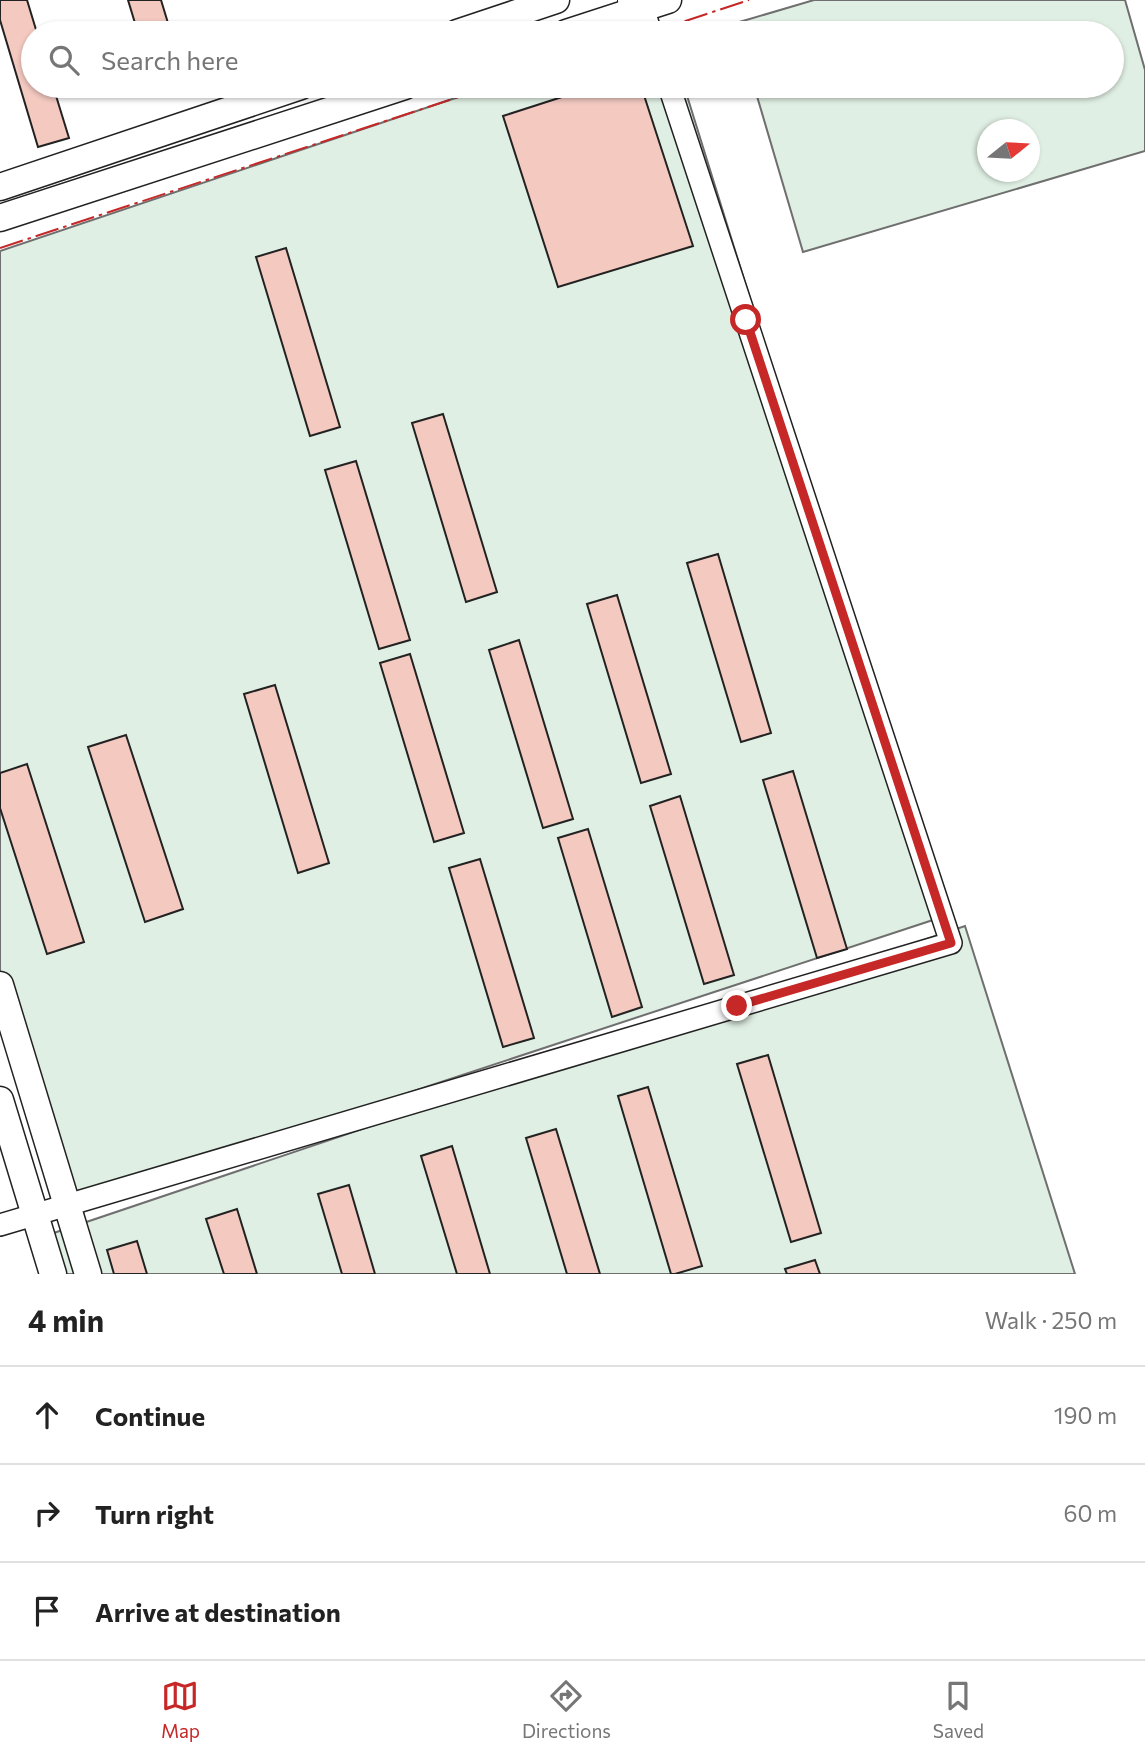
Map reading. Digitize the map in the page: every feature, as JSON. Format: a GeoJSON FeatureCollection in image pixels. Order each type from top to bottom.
{"type":"FeatureCollection","features":[{"type":"Feature","properties":{"kind":"street"},"geometry":{"type":"LineString","coordinates":[[493,21],[556,0]]}},
{"type":"Feature","properties":{"kind":"street"},"geometry":{"type":"LineString","coordinates":[[605,21],[648,8]]}},
{"type":"Feature","properties":{"kind":"street"},"geometry":{"type":"LineString","coordinates":[[0,187],[264,98]]}},
{"type":"Feature","properties":{"kind":"street"},"geometry":{"type":"LineString","coordinates":[[0,218],[368,98]]}},
{"type":"Feature","properties":{"kind":"street"},"geometry":{"type":"LineString","coordinates":[[0,1225],[951,943],[673,98]]}},
{"type":"Feature","properties":{"kind":"street"},"geometry":{"type":"LineString","coordinates":[[0,985],[88,1274]]}},
{"type":"Feature","properties":{"kind":"street"},"geometry":{"type":"LineString","coordinates":[[0,1100],[53,1274]]}},
{"type":"Feature","properties":{"kind":"green space"},"geometry":{"type":"Polygon","coordinates":[[[814,0],[1125,0],[1145,70],[1145,151],[803,252],[758,98],[1124,98],[1124,21],[743,21],[814,0]]]}},
{"type":"Feature","properties":{"kind":"green space"},"geometry":{"type":"Polygon","coordinates":[[[455,98],[688,98],[942,917],[67,1205],[0,1023],[0,251],[455,98]]]}},
{"type":"Feature","properties":{"kind":"green space"},"geometry":{"type":"Polygon","coordinates":[[[965,926],[1075,1274],[44,1274],[33,1240],[965,926]]]}},
{"type":"Feature","properties":{"kind":"building"},"geometry":{"type":"Polygon","coordinates":[[[0,0],[27,0],[33,21],[21,21],[21,90],[0,20],[0,0]]]}},
{"type":"Feature","properties":{"kind":"building"},"geometry":{"type":"Polygon","coordinates":[[[128,0],[161,0],[167,21],[134,21],[128,0]]]}},
{"type":"Feature","properties":{"kind":"building"},"geometry":{"type":"Polygon","coordinates":[[[23,98],[57,98],[69,138],[38,147],[23,98]]]}},
{"type":"Feature","properties":{"kind":"building"},"geometry":{"type":"Polygon","coordinates":[[[559,98],[645,98],[693,246],[558,287],[503,116],[559,98]]]}},
{"type":"Feature","properties":{"kind":"building"},"geometry":{"type":"Polygon","coordinates":[[[286,248],[340,427],[310,436],[256,257],[286,248]]]}},
{"type":"Feature","properties":{"kind":"building"},"geometry":{"type":"Polygon","coordinates":[[[443,414],[497,592],[466,602],[412,423],[443,414]]]}},
{"type":"Feature","properties":{"kind":"building"},"geometry":{"type":"Polygon","coordinates":[[[356,461],[410,640],[379,649],[325,470],[356,461]]]}},
{"type":"Feature","properties":{"kind":"building"},"geometry":{"type":"Polygon","coordinates":[[[718,554],[771,733],[741,742],[687,563],[718,554]]]}},
{"type":"Feature","properties":{"kind":"building"},"geometry":{"type":"Polygon","coordinates":[[[617,595],[671,774],[641,783],[587,604],[617,595]]]}},
{"type":"Feature","properties":{"kind":"building"},"geometry":{"type":"Polygon","coordinates":[[[519,640],[573,819],[543,828],[489,650],[519,640]]]}},
{"type":"Feature","properties":{"kind":"building"},"geometry":{"type":"Polygon","coordinates":[[[410,654],[464,833],[434,842],[380,663],[410,654]]]}},
{"type":"Feature","properties":{"kind":"building"},"geometry":{"type":"Polygon","coordinates":[[[275,685],[329,863],[298,873],[244,694],[275,685]]]}},
{"type":"Feature","properties":{"kind":"building"},"geometry":{"type":"Polygon","coordinates":[[[126,735],[183,909],[145,922],[88,747],[126,735]]]}},
{"type":"Feature","properties":{"kind":"building"},"geometry":{"type":"Polygon","coordinates":[[[27,764],[84,942],[47,954],[0,808],[0,773],[27,764]]]}},
{"type":"Feature","properties":{"kind":"building"},"geometry":{"type":"Polygon","coordinates":[[[793,771],[847,949],[817,958],[763,780],[793,771]]]}},
{"type":"Feature","properties":{"kind":"building"},"geometry":{"type":"Polygon","coordinates":[[[680,796],[734,975],[704,984],[650,806],[680,796]]]}},
{"type":"Feature","properties":{"kind":"building"},"geometry":{"type":"Polygon","coordinates":[[[588,829],[642,1007],[612,1017],[558,838],[588,829]]]}},
{"type":"Feature","properties":{"kind":"building"},"geometry":{"type":"Polygon","coordinates":[[[480,859],[534,1038],[503,1047],[449,868],[480,859]]]}},
{"type":"Feature","properties":{"kind":"building"},"geometry":{"type":"Polygon","coordinates":[[[768,1055],[821,1233],[791,1242],[737,1064],[768,1055]]]}},
{"type":"Feature","properties":{"kind":"building"},"geometry":{"type":"Polygon","coordinates":[[[648,1087],[702,1266],[675,1274],[671,1274],[618,1096],[648,1087]]]}},
{"type":"Feature","properties":{"kind":"building"},"geometry":{"type":"Polygon","coordinates":[[[556,1129],[600,1274],[567,1274],[526,1138],[556,1129]]]}},
{"type":"Feature","properties":{"kind":"building"},"geometry":{"type":"Polygon","coordinates":[[[452,1146],[490,1274],[457,1274],[421,1156],[452,1146]]]}},
{"type":"Feature","properties":{"kind":"building"},"geometry":{"type":"Polygon","coordinates":[[[349,1185],[375,1274],[342,1274],[318,1194],[349,1185]]]}},
{"type":"Feature","properties":{"kind":"building"},"geometry":{"type":"Polygon","coordinates":[[[237,1209],[257,1274],[224,1274],[206,1219],[237,1209]]]}},
{"type":"Feature","properties":{"kind":"building"},"geometry":{"type":"Polygon","coordinates":[[[137,1241],[147,1274],[114,1274],[107,1250],[137,1241]]]}},
{"type":"Feature","properties":{"kind":"building"},"geometry":{"type":"Polygon","coordinates":[[[815,1260],[820,1274],[787,1274],[785,1269],[815,1260]]]}},
{"type":"Feature","properties":{"kind":"power"},"geometry":{"type":"LineString","coordinates":[[685,21],[749,0]]}},
{"type":"Feature","properties":{"kind":"power"},"geometry":{"type":"LineString","coordinates":[[0,248],[456,98]]}},
{"type":"Feature","properties":{"kind":"route"},"geometry":{"type":"LineString","coordinates":[[737,1006],[951,943],[746,320]]}}]}
